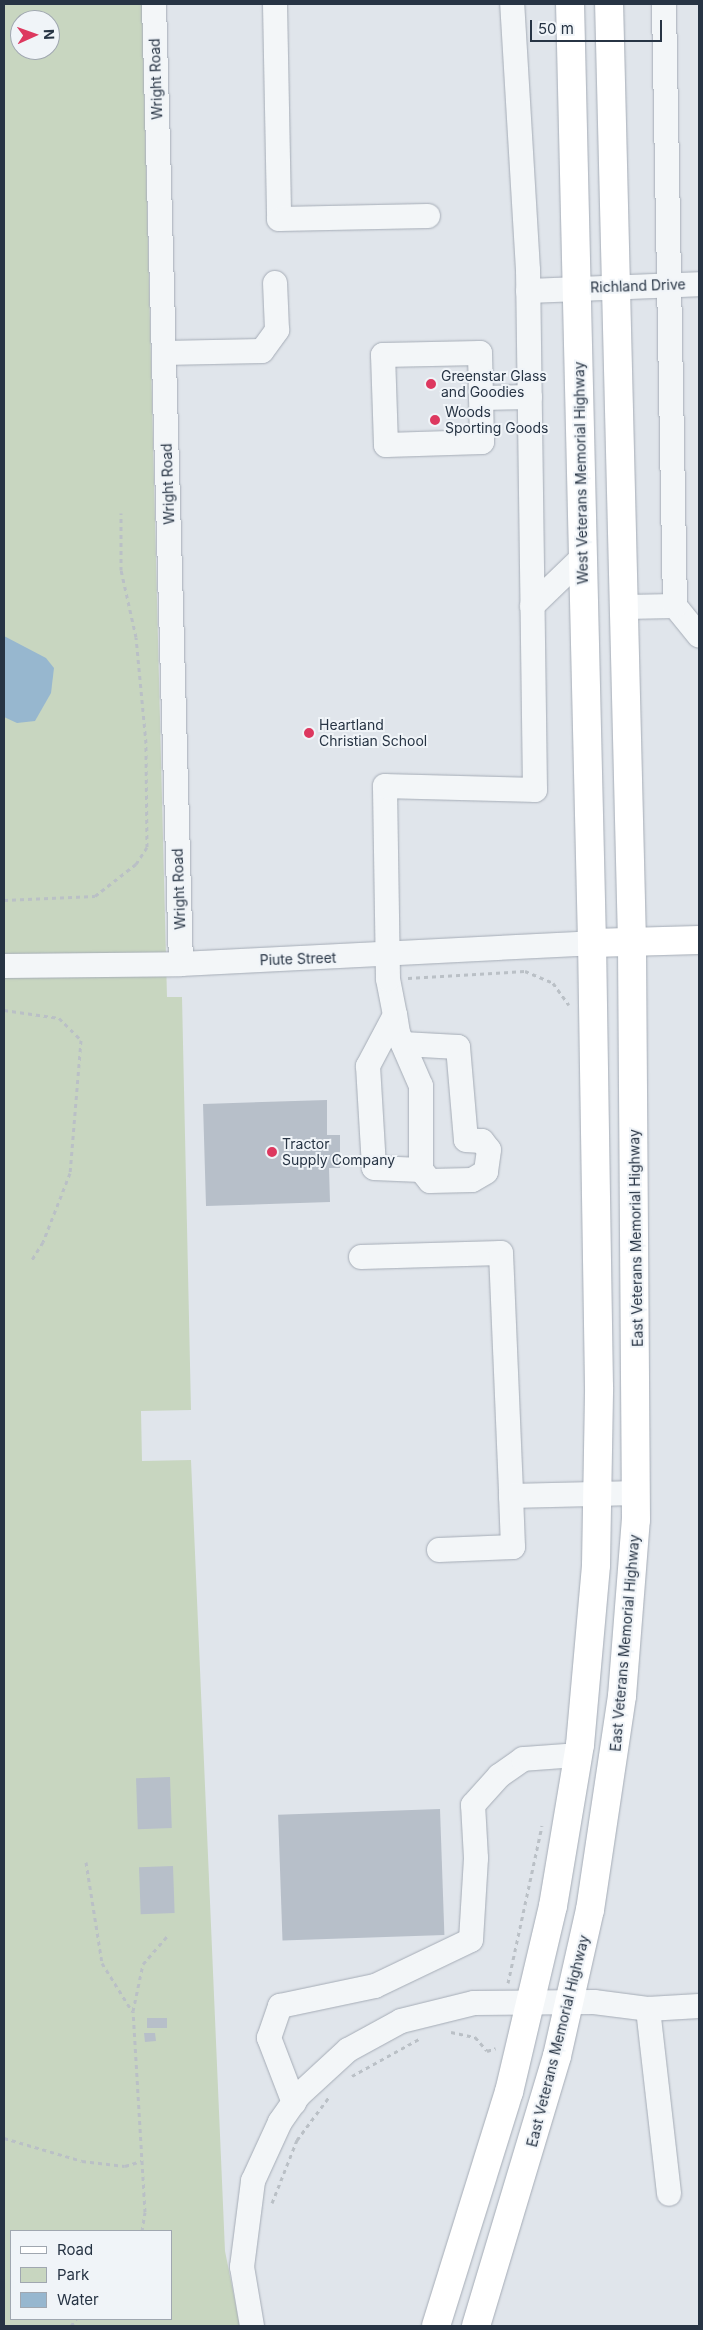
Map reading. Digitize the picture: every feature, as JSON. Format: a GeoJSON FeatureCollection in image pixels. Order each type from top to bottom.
{"type":"FeatureCollection","features":[{"type":"Feature","properties":{"kind":"main road","name":"West Veterans Memorial Highway"},"geometry":{"type":"LineString","coordinates":[[570,4],[592,943]]}},
{"type":"Feature","properties":{"kind":"main road"},"geometry":{"type":"LineString","coordinates":[[609,4],[618,287],[632,942]]}},
{"type":"Feature","properties":{"kind":"main road"},"geometry":{"type":"LineString","coordinates":[[436,2326],[509,2092],[553,1906],[578,1755],[595,1575],[598,1493],[592,943],[699,940]]}},
{"type":"Feature","properties":{"kind":"main road","name":"East Veterans Memorial Highway"},"geometry":{"type":"LineString","coordinates":[[476,2326],[526,2167],[568,2002],[590,1910],[612,1780],[630,1608],[636,1494],[632,942]]}},
{"type":"Feature","properties":{"kind":"street","name":"Wright Road"},"geometry":{"type":"LineString","coordinates":[[154,4],[181,964]]}},
{"type":"Feature","properties":{"kind":"street"},"geometry":{"type":"LineString","coordinates":[[275,4],[279,219],[428,216]]}},
{"type":"Feature","properties":{"kind":"street"},"geometry":{"type":"LineString","coordinates":[[402,1044],[458,1047],[466,1140],[482,1141],[489,1150],[486,1172],[472,1180],[430,1181],[421,1170],[421,1086],[402,1044],[395,1015],[388,955],[385,786],[535,790],[528,291],[512,4]]}},
{"type":"Feature","properties":{"kind":"street"},"geometry":{"type":"LineString","coordinates":[[664,4],[672,285],[675,606],[699,636]]}},
{"type":"Feature","properties":{"kind":"street"},"geometry":{"type":"LineString","coordinates":[[164,353],[262,351],[277,330],[275,283]]}},
{"type":"Feature","properties":{"kind":"street","name":"Richland Drive"},"geometry":{"type":"LineString","coordinates":[[528,291],[699,284]]}},
{"type":"Feature","properties":{"kind":"street"},"geometry":{"type":"LineString","coordinates":[[480,353],[482,398],[482,442],[386,445],[384,355],[480,353]]}},
{"type":"Feature","properties":{"kind":"street"},"geometry":{"type":"LineString","coordinates":[[482,398],[530,397]]}},
{"type":"Feature","properties":{"kind":"street"},"geometry":{"type":"LineString","coordinates":[[532,606],[583,556]]}},
{"type":"Feature","properties":{"kind":"street"},"geometry":{"type":"LineString","coordinates":[[625,608],[675,606]]}},
{"type":"Feature","properties":{"kind":"street","name":"Piute Street"},"geometry":{"type":"LineString","coordinates":[[4,966],[181,964],[388,955],[592,943]]}},
{"type":"Feature","properties":{"kind":"street"},"geometry":{"type":"LineString","coordinates":[[395,1015],[368,1066],[374,1168],[421,1170]]}},
{"type":"Feature","properties":{"kind":"street"},"geometry":{"type":"LineString","coordinates":[[361,1257],[501,1252],[513,1547],[439,1550]]}},
{"type":"Feature","properties":{"kind":"street"},"geometry":{"type":"LineString","coordinates":[[511,1496],[598,1493],[636,1494]]}},
{"type":"Feature","properties":{"kind":"street"},"geometry":{"type":"LineString","coordinates":[[294,2103],[269,2038],[280,2006],[375,1986],[471,1940],[476,1858],[473,1805],[499,1776],[523,1759],[578,1755]]}},
{"type":"Feature","properties":{"kind":"street"},"geometry":{"type":"LineString","coordinates":[[252,2326],[242,2266],[247,2210],[265,2151],[294,2103],[348,2050],[401,2021],[450,2006],[530,2002],[568,2002],[648,2009],[699,2006]]}},
{"type":"Feature","properties":{"kind":"street"},"geometry":{"type":"LineString","coordinates":[[648,2009],[670,2194]]}},
{"type":"Feature","properties":{"kind":"path"},"geometry":{"type":"LineString","coordinates":[[4,900],[95,896],[136,864],[147,847],[146,743],[136,643],[121,570],[121,513]]}},
{"type":"Feature","properties":{"kind":"path"},"geometry":{"type":"LineString","coordinates":[[4,1010],[59,1018],[81,1040],[70,1173],[43,1242],[31,1260]]}},
{"type":"Feature","properties":{"kind":"path"},"geometry":{"type":"LineString","coordinates":[[86,1862],[95,1939],[102,1963],[133,2011]]}},
{"type":"Feature","properties":{"kind":"path"},"geometry":{"type":"LineString","coordinates":[[142,2230],[145,2212],[133,2011],[144,1964],[167,1936]]}},
{"type":"Feature","properties":{"kind":"path"},"geometry":{"type":"LineString","coordinates":[[4,2138],[82,2161],[125,2166],[141,2161]]}},
{"type":"Feature","properties":{"kind":"green space"},"geometry":{"type":"Polygon","coordinates":[[[4,4],[142,4],[167,997],[182,997],[191,1410],[141,1411],[142,1461],[191,1460],[225,2251],[240,2326],[4,2326],[4,4]]]}},
{"type":"Feature","properties":{"kind":"water"},"geometry":{"type":"Polygon","coordinates":[[[4,636],[46,658],[54,668],[51,693],[35,721],[17,723],[4,717],[4,636]]]}},
{"type":"Feature","properties":{"kind":"building","name":"Tractor Supply Company"},"geometry":{"type":"Polygon","coordinates":[[[327,1100],[327,1135],[340,1135],[340,1168],[329,1168],[330,1202],[206,1206],[203,1104],[327,1100]]]}},
{"type":"Feature","properties":{"kind":"building"},"geometry":{"type":"Polygon","coordinates":[[[170,1777],[172,1828],[138,1829],[136,1778],[170,1777]]]}},
{"type":"Feature","properties":{"kind":"building"},"geometry":{"type":"Polygon","coordinates":[[[440,1809],[444,1935],[282,1941],[278,1815],[440,1809]]]}},
{"type":"Feature","properties":{"kind":"building"},"geometry":{"type":"Polygon","coordinates":[[[173,1866],[175,1913],[141,1914],[139,1867],[173,1866]]]}},
{"type":"Feature","properties":{"kind":"building"},"geometry":{"type":"Polygon","coordinates":[[[147,2018],[167,2018],[167,2028],[147,2028],[147,2018]]]}},
{"type":"Feature","properties":{"kind":"building"},"geometry":{"type":"Polygon","coordinates":[[[144,2033],[155,2033],[156,2041],[145,2042],[144,2033]]]}},
{"type":"Feature","properties":{"kind":"place","name":"Greenstar Glass and Goodies"},"geometry":{"type":"Point","coordinates":[431,384]}},
{"type":"Feature","properties":{"kind":"place","name":"Woods Sporting Goods"},"geometry":{"type":"Point","coordinates":[435,420]}},
{"type":"Feature","properties":{"kind":"place","name":"Heartland Christian School"},"geometry":{"type":"Point","coordinates":[309,733]}},
{"type":"Feature","properties":{"kind":"place","name":"Tractor Supply Company"},"geometry":{"type":"Point","coordinates":[272,1152]}}]}
